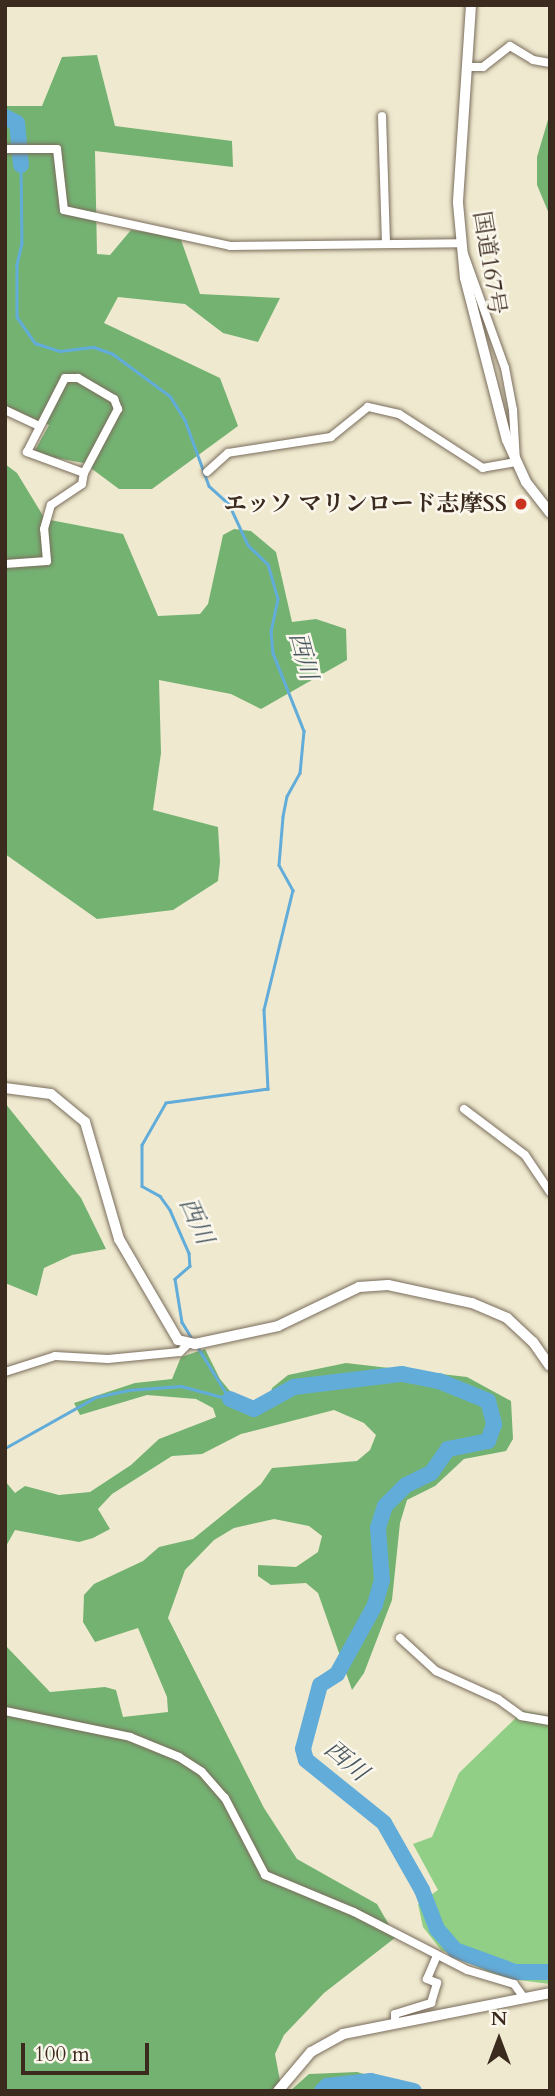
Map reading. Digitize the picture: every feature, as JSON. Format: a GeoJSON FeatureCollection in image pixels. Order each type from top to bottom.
{"type":"FeatureCollection","features":[{"type":"Feature","properties":{"kind":"street","name":"国道167号"},"geometry":{"type":"LineString","coordinates":[[471,5],[458,203],[465,278],[516,463],[550,513]]}},
{"type":"Feature","properties":{"kind":"street"},"geometry":{"type":"LineString","coordinates":[[467,67],[483,67],[510,46],[533,60],[550,63]]}},
{"type":"Feature","properties":{"kind":"street"},"geometry":{"type":"LineString","coordinates":[[382,116],[386,243]]}},
{"type":"Feature","properties":{"kind":"street"},"geometry":{"type":"LineString","coordinates":[[10,149],[57,149],[64,210],[230,246],[460,243]]}},
{"type":"Feature","properties":{"kind":"street"},"geometry":{"type":"LineString","coordinates":[[5,564],[47,561],[44,529],[51,506],[82,484],[84,473],[118,409],[114,399],[78,378],[65,379],[37,425],[27,452],[84,473]]}},
{"type":"Feature","properties":{"kind":"street"},"geometry":{"type":"LineString","coordinates":[[207,472],[228,453],[331,436],[368,407],[399,414],[483,468],[516,463]]}},
{"type":"Feature","properties":{"kind":"street"},"geometry":{"type":"LineString","coordinates":[[5,410],[37,425]]}},
{"type":"Feature","properties":{"kind":"street"},"geometry":{"type":"LineString","coordinates":[[5,1088],[51,1094],[85,1122],[120,1239],[166,1324],[178,1340],[188,1344],[278,1326],[359,1287],[388,1285],[472,1303],[507,1318],[533,1342],[550,1366]]}},
{"type":"Feature","properties":{"kind":"street"},"geometry":{"type":"LineString","coordinates":[[464,1110],[525,1155],[550,1192]]}},
{"type":"Feature","properties":{"kind":"street"},"geometry":{"type":"LineString","coordinates":[[5,1372],[55,1356],[108,1359],[180,1352],[188,1344]]}},
{"type":"Feature","properties":{"kind":"street"},"geometry":{"type":"LineString","coordinates":[[400,1638],[436,1671],[498,1699],[521,1716],[550,1721]]}},
{"type":"Feature","properties":{"kind":"street"},"geometry":{"type":"LineString","coordinates":[[5,1711],[130,1737],[179,1757],[202,1772],[225,1798],[265,1875],[354,1912],[437,1956],[514,1984],[524,1998]]}},
{"type":"Feature","properties":{"kind":"street"},"geometry":{"type":"LineString","coordinates":[[395,2022],[395,2014],[431,2003],[436,1983],[427,1979],[437,1956]]}},
{"type":"Feature","properties":{"kind":"street"},"geometry":{"type":"LineString","coordinates":[[278,2091],[304,2059],[326,2042],[395,2022],[550,1993]]}},
{"type":"Feature","properties":{"kind":"green space"},"geometry":{"type":"Polygon","coordinates":[[[97,55],[115,126],[232,141],[233,167],[95,151],[97,254],[110,255],[131,230],[180,237],[200,294],[280,298],[258,342],[223,333],[185,304],[118,297],[104,323],[220,378],[238,426],[152,489],[119,489],[84,463],[33,454],[49,425],[5,406],[5,106],[42,106],[62,57],[97,55]]]}},
{"type":"Feature","properties":{"kind":"green space"},"geometry":{"type":"Polygon","coordinates":[[[550,113],[550,216],[537,185],[537,157],[550,113]]]}},
{"type":"Feature","properties":{"kind":"green space"},"geometry":{"type":"Polygon","coordinates":[[[5,464],[17,473],[45,519],[123,534],[158,616],[200,614],[208,604],[223,535],[234,529],[251,531],[276,552],[292,622],[316,619],[346,629],[347,660],[261,709],[231,694],[159,680],[161,753],[153,810],[218,827],[218,881],[173,910],[97,919],[5,854],[5,464]]]}},
{"type":"Feature","properties":{"kind":"green space"},"geometry":{"type":"Polygon","coordinates":[[[5,1103],[81,1198],[106,1249],[72,1255],[44,1268],[37,1296],[5,1283],[5,1103]]]}},
{"type":"Feature","properties":{"kind":"green space"},"geometry":{"type":"Polygon","coordinates":[[[205,1349],[220,1379],[239,1402],[256,1406],[270,1398],[272,1388],[288,1375],[346,1363],[467,1377],[511,1401],[513,1439],[506,1451],[464,1459],[435,1486],[407,1500],[400,1523],[392,1600],[364,1673],[352,1690],[318,1593],[306,1583],[271,1585],[258,1576],[258,1565],[296,1567],[318,1552],[322,1536],[309,1526],[274,1519],[234,1528],[214,1540],[185,1570],[168,1618],[264,1808],[297,1859],[377,1904],[396,1937],[324,1993],[284,2035],[275,2054],[282,2091],[5,2091],[5,1645],[50,1692],[105,1687],[116,1690],[123,1717],[168,1712],[167,1697],[138,1628],[95,1642],[83,1622],[84,1595],[94,1584],[143,1561],[159,1547],[193,1539],[261,1484],[272,1468],[357,1461],[370,1450],[376,1435],[364,1423],[334,1410],[241,1434],[202,1454],[172,1456],[112,1494],[98,1509],[110,1529],[93,1538],[79,1542],[15,1530],[5,1548],[5,1481],[15,1493],[25,1486],[59,1495],[90,1492],[131,1465],[159,1439],[216,1417],[213,1408],[196,1399],[147,1395],[80,1415],[74,1403],[135,1383],[172,1379],[181,1357],[205,1349]]]}},
{"type":"Feature","properties":{"kind":"green space"},"geometry":{"type":"Polygon","coordinates":[[[523,1711],[550,1716],[550,1984],[502,1978],[441,1950],[423,1927],[418,1904],[438,1890],[413,1844],[432,1837],[459,1773],[523,1711]]]}},
{"type":"Feature","properties":{"kind":"green space"},"geometry":{"type":"Polygon","coordinates":[[[357,2072],[426,2091],[290,2091],[309,2074],[357,2072]]]}},
{"type":"Feature","properties":{"kind":"waterway","name":"西川"},"geometry":{"type":"LineString","coordinates":[[5,117],[17,123],[21,165]]}},
{"type":"Feature","properties":{"kind":"waterway","name":"西川"},"geometry":{"type":"LineString","coordinates":[[21,165],[22,243],[17,265],[17,317],[35,343],[60,351],[94,347],[113,354],[170,396],[185,420],[209,486],[229,504],[248,545],[268,564],[278,599],[271,631],[273,653],[304,731],[300,773],[287,796],[283,817],[279,865],[293,890],[264,1010],[268,1089],[166,1103],[142,1145],[142,1186],[160,1196],[170,1210],[189,1253],[190,1266],[175,1279],[182,1322],[193,1340]]}},
{"type":"Feature","properties":{"kind":"waterway","name":"西川"},"geometry":{"type":"LineString","coordinates":[[197,1346],[230,1399]]}},
{"type":"Feature","properties":{"kind":"waterway","name":"西川"},"geometry":{"type":"LineString","coordinates":[[230,1399],[254,1409],[294,1387],[402,1374],[439,1381],[488,1401],[494,1424],[488,1441],[448,1449],[431,1473],[406,1485],[385,1506],[378,1528],[382,1580],[375,1605],[337,1674],[320,1685],[303,1749],[306,1760],[384,1823],[422,1890],[437,1929],[455,1950],[515,1972],[550,1972]]}},
{"type":"Feature","properties":{"kind":"waterway"},"geometry":{"type":"LineString","coordinates":[[5,1448],[96,1397],[128,1390],[181,1386],[230,1399]]}},
{"type":"Feature","properties":{"kind":"waterway","name":"西川"},"geometry":{"type":"LineString","coordinates":[[322,2091],[327,2086],[371,2081],[414,2091]]}},
{"type":"Feature","properties":{"kind":"place","name":"エッソ マリンロード志摩SS"},"geometry":{"type":"Point","coordinates":[521,504]}}]}
